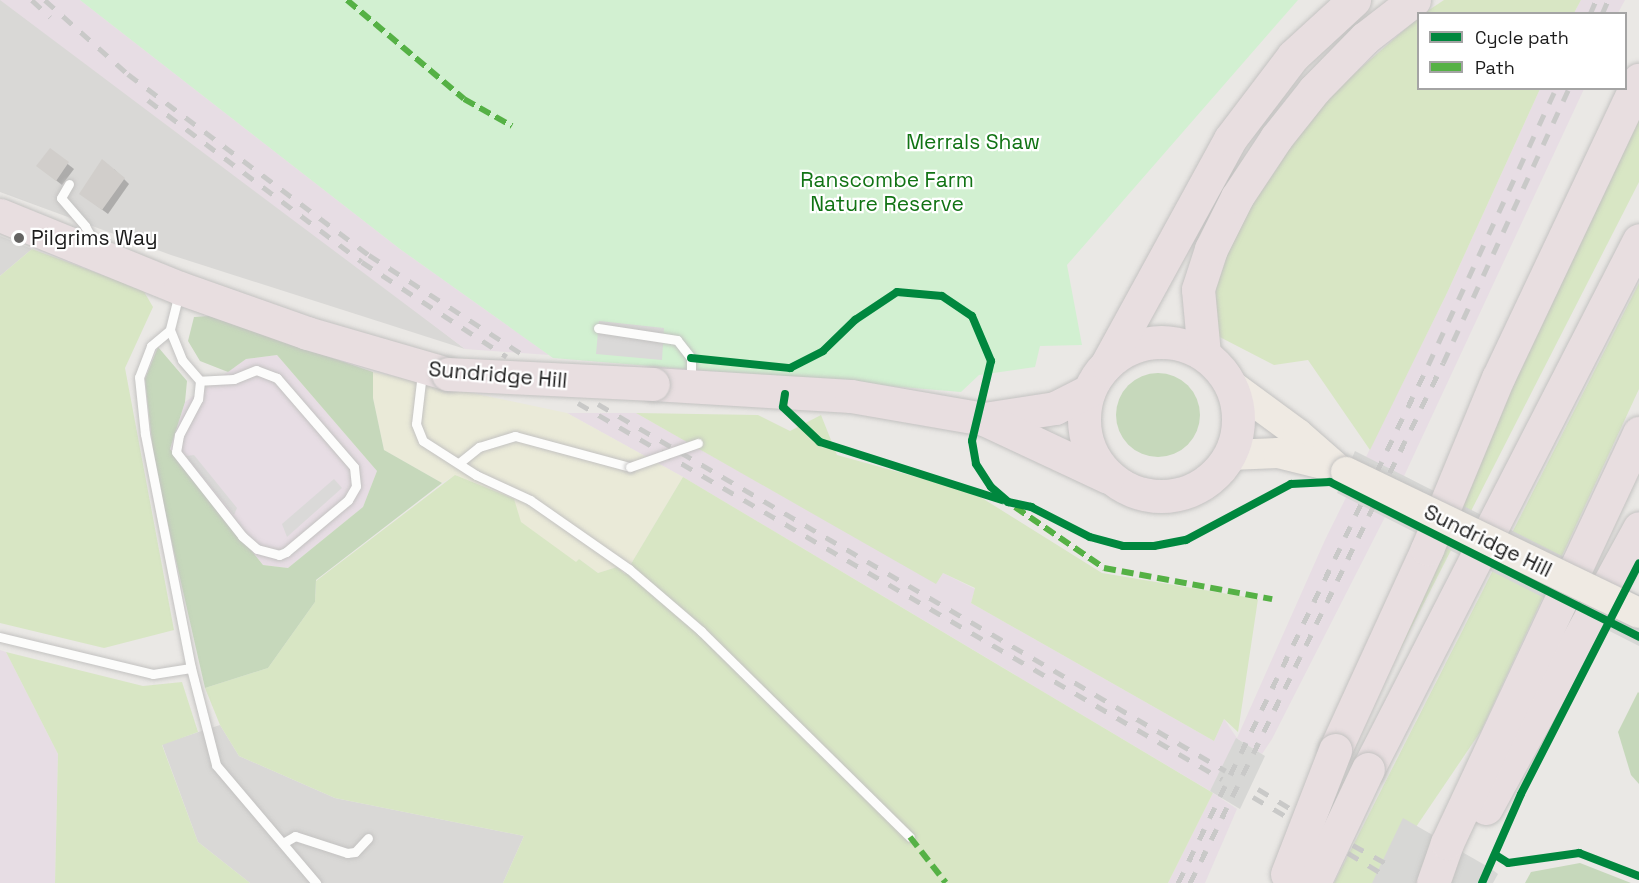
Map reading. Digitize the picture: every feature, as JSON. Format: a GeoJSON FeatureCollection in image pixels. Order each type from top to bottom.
{"type":"FeatureCollection","features":[{"type":"Feature","properties":{"kind":"highway"},"geometry":{"type":"LineString","coordinates":[[1108,362],[1129,348],[1155,342],[1180,344],[1204,354],[1230,384],[1238,407],[1238,423],[1230,455],[1204,484],[1175,496],[1151,497],[1128,490],[1108,477],[1093,458],[1085,437],[1083,414],[1088,391],[1108,362],[1230,139],[1293,56],[1354,0]]}},
{"type":"Feature","properties":{"kind":"highway"},"geometry":{"type":"LineString","coordinates":[[1204,354],[1198,289],[1211,249],[1237,197],[1276,138],[1314,90],[1365,38],[1414,0]]}},
{"type":"Feature","properties":{"kind":"highway"},"geometry":{"type":"LineString","coordinates":[[1295,880],[1335,750],[1427,549],[1498,378],[1639,80]]}},
{"type":"Feature","properties":{"kind":"highway","name":"Sundridge Hill"},"geometry":{"type":"LineString","coordinates":[[0,215],[180,288],[435,371],[653,384],[691,384],[785,394],[851,396],[984,419],[1108,477]]}},
{"type":"Feature","properties":{"kind":"highway"},"geometry":{"type":"LineString","coordinates":[[1295,880],[1368,769],[1639,240]]}},
{"type":"Feature","properties":{"kind":"highway","name":"Sundridge Hill"},"geometry":{"type":"LineString","coordinates":[[984,419],[1055,408],[1088,391]]}},
{"type":"Feature","properties":{"kind":"highway"},"geometry":{"type":"LineString","coordinates":[[1444,883],[1456,848],[1639,433]]}},
{"type":"Feature","properties":{"kind":"highway"},"geometry":{"type":"LineString","coordinates":[[1432,883],[1456,848],[1639,528]]}},
{"type":"Feature","properties":{"kind":"main road","name":"Sundridge Hill"},"geometry":{"type":"LineString","coordinates":[[1230,384],[1298,434],[1341,470]]}},
{"type":"Feature","properties":{"kind":"main road","name":"Sundridge Hill"},"geometry":{"type":"LineString","coordinates":[[1230,455],[1285,453],[1341,470],[1639,613]]}},
{"type":"Feature","properties":{"kind":"lane"},"geometry":{"type":"LineString","coordinates":[[69,184],[61,198],[90,233],[86,250]]}},
{"type":"Feature","properties":{"kind":"lane"},"geometry":{"type":"LineString","coordinates":[[180,288],[170,330],[182,360],[200,381],[198,399],[179,435],[176,452],[242,536],[257,549],[284,554],[348,500],[356,486],[354,467],[277,378],[256,370],[234,379],[200,381]]}},
{"type":"Feature","properties":{"kind":"lane"},"geometry":{"type":"LineString","coordinates":[[598,328],[677,340],[692,358],[691,384]]}},
{"type":"Feature","properties":{"kind":"lane"},"geometry":{"type":"LineString","coordinates":[[170,330],[151,346],[139,377],[145,434],[191,668],[216,765],[316,883]]}},
{"type":"Feature","properties":{"kind":"lane"},"geometry":{"type":"LineString","coordinates":[[435,371],[416,404],[418,435],[459,463],[540,506],[662,595],[910,837]]}},
{"type":"Feature","properties":{"kind":"lane"},"geometry":{"type":"LineString","coordinates":[[459,463],[479,447],[515,436],[630,466],[698,443]]}},
{"type":"Feature","properties":{"kind":"lane"},"geometry":{"type":"LineString","coordinates":[[0,637],[153,674],[191,668]]}},
{"type":"Feature","properties":{"kind":"lane"},"geometry":{"type":"LineString","coordinates":[[283,843],[295,836],[346,853],[355,852],[368,838]]}},
{"type":"Feature","properties":{"kind":"shaded area"},"geometry":{"type":"Polygon","coordinates":[[[0,0],[12,0],[465,349],[171,255],[0,192],[0,0]]]}},
{"type":"Feature","properties":{"kind":"shaded area"},"geometry":{"type":"Polygon","coordinates":[[[0,0],[80,0],[400,249],[549,355],[465,349],[0,0]]]}},
{"type":"Feature","properties":{"kind":"shaded area"},"geometry":{"type":"Polygon","coordinates":[[[1581,0],[1625,0],[1619,12],[1575,12],[1581,0]]]}},
{"type":"Feature","properties":{"kind":"shaded area"},"geometry":{"type":"Polygon","coordinates":[[[1540,90],[1584,90],[1385,517],[1272,739],[1262,754],[1238,739],[1210,791],[683,477],[567,413],[636,413],[936,583],[943,573],[975,589],[971,603],[1214,741],[1224,719],[1237,738],[1325,540],[1447,293],[1540,90]]]}},
{"type":"Feature","properties":{"kind":"shaded area"},"geometry":{"type":"Polygon","coordinates":[[[0,236],[32,249],[0,276],[0,236]]]}},
{"type":"Feature","properties":{"kind":"shaded area"},"geometry":{"type":"Polygon","coordinates":[[[599,321],[664,328],[662,360],[596,354],[599,321]]]}},
{"type":"Feature","properties":{"kind":"shaded area"},"geometry":{"type":"Polygon","coordinates":[[[277,355],[377,471],[363,507],[288,568],[263,565],[170,449],[185,402],[246,359],[277,355]]]}},
{"type":"Feature","properties":{"kind":"shaded area"},"geometry":{"type":"Polygon","coordinates":[[[194,455],[237,508],[234,515],[186,456],[194,455]]]}},
{"type":"Feature","properties":{"kind":"shaded area"},"geometry":{"type":"Polygon","coordinates":[[[334,479],[342,488],[287,537],[282,524],[334,479]]]}},
{"type":"Feature","properties":{"kind":"shaded area"},"geometry":{"type":"Polygon","coordinates":[[[0,650],[6,652],[58,754],[55,883],[0,883],[0,650]]]}},
{"type":"Feature","properties":{"kind":"shaded area"},"geometry":{"type":"Polygon","coordinates":[[[220,725],[239,756],[335,798],[524,836],[503,883],[250,883],[198,842],[162,744],[220,725]]]}},
{"type":"Feature","properties":{"kind":"shaded area"},"geometry":{"type":"Polygon","coordinates":[[[1213,793],[1237,809],[1205,883],[1168,883],[1213,793]]]}},
{"type":"Feature","properties":{"kind":"green space","name":"Ranscombe Farm Nature Reserve"},"geometry":{"type":"Polygon","coordinates":[[[80,0],[1298,0],[1067,265],[1082,345],[1040,346],[1035,367],[979,375],[961,392],[553,358],[400,249],[80,0]]]}},
{"type":"Feature","properties":{"kind":"green space"},"geometry":{"type":"Polygon","coordinates":[[[1444,0],[1581,0],[1575,12],[1426,12],[1444,0]]]}},
{"type":"Feature","properties":{"kind":"green space"},"geometry":{"type":"Polygon","coordinates":[[[1417,19],[1417,90],[1540,90],[1447,293],[1370,450],[1308,360],[1274,365],[1212,333],[1211,291],[1232,227],[1317,106],[1417,19]]]}},
{"type":"Feature","properties":{"kind":"green space"},"geometry":{"type":"Polygon","coordinates":[[[1639,101],[1639,182],[1348,752],[1639,101]]]}},
{"type":"Feature","properties":{"kind":"green space"},"geometry":{"type":"Polygon","coordinates":[[[32,249],[143,290],[153,307],[125,368],[174,630],[104,648],[0,623],[0,276],[32,249]]]}},
{"type":"Feature","properties":{"kind":"green space"},"geometry":{"type":"Polygon","coordinates":[[[1639,283],[1639,389],[1481,731],[1378,883],[1334,883],[1639,283]]]}},
{"type":"Feature","properties":{"kind":"green space"},"geometry":{"type":"Polygon","coordinates":[[[209,316],[373,372],[373,398],[384,450],[442,483],[316,580],[315,602],[268,668],[205,688],[155,468],[145,379],[158,347],[187,381],[185,402],[170,449],[263,565],[288,568],[363,507],[377,471],[277,355],[246,359],[228,372],[200,361],[188,341],[194,317],[209,316]]]}},
{"type":"Feature","properties":{"kind":"green space"},"geometry":{"type":"Polygon","coordinates":[[[373,372],[567,413],[683,477],[625,574],[617,567],[598,573],[579,559],[576,563],[456,475],[442,483],[384,450],[373,398],[373,372]]]}},
{"type":"Feature","properties":{"kind":"green space"},"geometry":{"type":"Polygon","coordinates":[[[1158,373],[1174,376],[1188,385],[1197,399],[1200,415],[1197,431],[1188,445],[1174,454],[1158,457],[1142,454],[1128,445],[1119,431],[1116,415],[1119,399],[1128,385],[1142,376],[1158,373]]]}},
{"type":"Feature","properties":{"kind":"green space"},"geometry":{"type":"Polygon","coordinates":[[[636,413],[758,415],[790,431],[821,415],[837,455],[974,493],[1102,573],[1258,599],[1238,732],[1224,719],[1214,741],[971,603],[975,588],[943,573],[936,584],[636,413]]]}},
{"type":"Feature","properties":{"kind":"green space"},"geometry":{"type":"Polygon","coordinates":[[[455,475],[514,499],[521,522],[576,562],[579,559],[598,573],[617,567],[625,574],[683,477],[1213,793],[1168,883],[503,883],[524,836],[335,798],[239,756],[220,725],[205,688],[268,668],[315,602],[316,581],[455,475]]]}},
{"type":"Feature","properties":{"kind":"green space"},"geometry":{"type":"Polygon","coordinates":[[[6,652],[143,686],[182,682],[198,732],[162,745],[198,842],[250,883],[55,883],[58,754],[6,652]]]}},
{"type":"Feature","properties":{"kind":"green space"},"geometry":{"type":"Polygon","coordinates":[[[1638,692],[1639,784],[1631,775],[1618,732],[1638,692]]]}},
{"type":"Feature","properties":{"kind":"green space"},"geometry":{"type":"Polygon","coordinates":[[[1580,863],[1631,883],[1525,883],[1531,872],[1580,863]]]}},
{"type":"Feature","properties":{"kind":"pier"},"geometry":{"type":"Polygon","coordinates":[[[1355,451],[1639,595],[1639,646],[1337,493],[1355,451]]]}},
{"type":"Feature","properties":{"kind":"pier"},"geometry":{"type":"Polygon","coordinates":[[[1236,738],[1265,756],[1240,809],[1210,791],[1236,738]]]}},
{"type":"Feature","properties":{"kind":"pier"},"geometry":{"type":"Polygon","coordinates":[[[1403,818],[1490,868],[1498,874],[1493,883],[1372,883],[1403,818]]]}},
{"type":"Feature","properties":{"kind":"building"},"geometry":{"type":"Polygon","coordinates":[[[50,148],[69,162],[56,181],[36,166],[50,148]]]}},
{"type":"Feature","properties":{"kind":"building"},"geometry":{"type":"Polygon","coordinates":[[[102,159],[125,178],[102,210],[79,194],[102,159]]]}},
{"type":"Feature","properties":{"kind":"railway"},"geometry":{"type":"LineString","coordinates":[[32,0],[50,17]]}},
{"type":"Feature","properties":{"kind":"railway"},"geometry":{"type":"LineString","coordinates":[[45,0],[128,74],[369,255],[525,356]]}},
{"type":"Feature","properties":{"kind":"railway"},"geometry":{"type":"LineString","coordinates":[[1591,12],[1596,0]]}},
{"type":"Feature","properties":{"kind":"railway"},"geometry":{"type":"LineString","coordinates":[[1603,12],[1608,0]]}},
{"type":"Feature","properties":{"kind":"railway"},"geometry":{"type":"LineString","coordinates":[[1178,883],[1428,365],[1555,90]]}},
{"type":"Feature","properties":{"kind":"railway"},"geometry":{"type":"LineString","coordinates":[[1190,883],[1443,363],[1568,90]]}},
{"type":"Feature","properties":{"kind":"railway"},"geometry":{"type":"LineString","coordinates":[[148,100],[362,262],[507,357]]}},
{"type":"Feature","properties":{"kind":"railway"},"geometry":{"type":"LineString","coordinates":[[578,403],[1222,779]]}},
{"type":"Feature","properties":{"kind":"railway"},"geometry":{"type":"LineString","coordinates":[[598,404],[1226,771]]}},
{"type":"Feature","properties":{"kind":"railway"},"geometry":{"type":"LineString","coordinates":[[1258,789],[1293,810]]}},
{"type":"Feature","properties":{"kind":"railway"},"geometry":{"type":"LineString","coordinates":[[1253,797],[1289,818]]}},
{"type":"Feature","properties":{"kind":"railway"},"geometry":{"type":"LineString","coordinates":[[1353,845],[1385,863]]}},
{"type":"Feature","properties":{"kind":"railway"},"geometry":{"type":"LineString","coordinates":[[1348,853],[1381,873]]}},
{"type":"Feature","properties":{"kind":"marked path"},"geometry":{"type":"LineString","coordinates":[[347,0],[464,99],[512,126]]}},
{"type":"Feature","properties":{"kind":"marked path"},"geometry":{"type":"LineString","coordinates":[[1015,507],[1104,568],[1272,599]]}},
{"type":"Feature","properties":{"kind":"marked path"},"geometry":{"type":"LineString","coordinates":[[910,837],[946,883]]}},
{"type":"Feature","properties":{"kind":"cycle path"},"geometry":{"type":"LineString","coordinates":[[691,358],[790,368],[823,351],[855,320],[897,292],[942,296],[972,316],[991,361],[972,441],[976,464],[991,487],[1008,502],[1031,507],[1090,537],[1123,546],[1154,546],[1186,540],[1291,484],[1330,482],[1639,637]]}},
{"type":"Feature","properties":{"kind":"cycle path"},"geometry":{"type":"LineString","coordinates":[[785,394],[783,407],[820,442],[1002,500]]}},
{"type":"Feature","properties":{"kind":"cycle path"},"geometry":{"type":"LineString","coordinates":[[1482,883],[1521,794],[1639,563]]}},
{"type":"Feature","properties":{"kind":"cycle path"},"geometry":{"type":"LineString","coordinates":[[1497,856],[1508,863],[1579,853],[1639,876]]}},
{"type":"Feature","properties":{"kind":"place","name":"Pilgrims Way"},"geometry":{"type":"Point","coordinates":[19,238]}},
{"type":"Feature","properties":{"kind":"park label","name":"Merrals Shaw"},"geometry":{"type":"Point","coordinates":[973,142]}}]}
